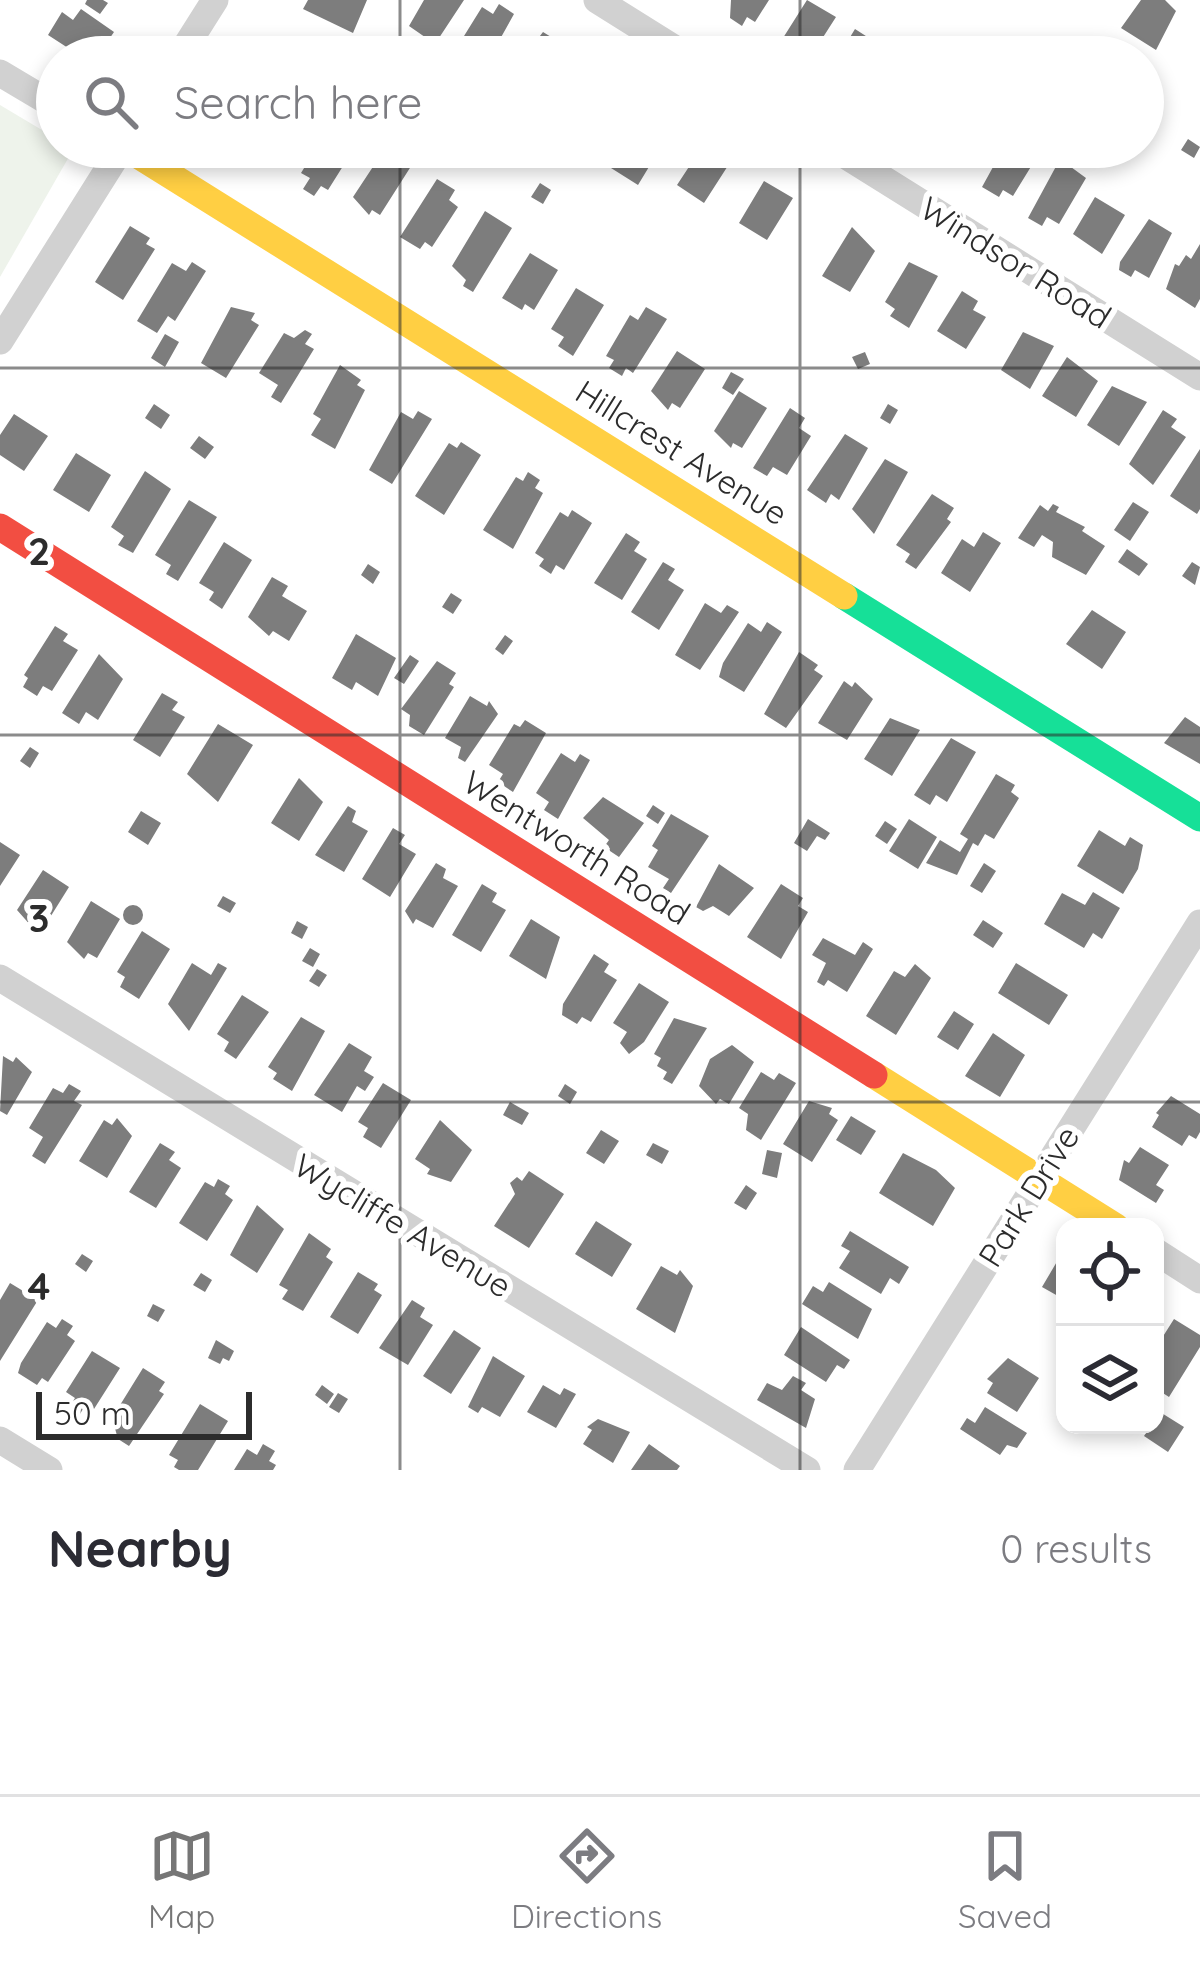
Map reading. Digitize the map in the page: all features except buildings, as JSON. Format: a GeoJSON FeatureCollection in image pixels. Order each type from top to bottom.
{"type":"FeatureCollection","features":[{"type":"Feature","properties":{"kind":"street"},"geometry":{"type":"LineString","coordinates":[[192,36],[215,0]]}},
{"type":"Feature","properties":{"kind":"street"},"geometry":{"type":"LineString","coordinates":[[597,0],[654,36]]}},
{"type":"Feature","properties":{"kind":"street"},"geometry":{"type":"LineString","coordinates":[[0,73],[36,94]]}},
{"type":"Feature","properties":{"kind":"street"},"geometry":{"type":"LineString","coordinates":[[0,341],[111,168]]}},
{"type":"Feature","properties":{"kind":"street","name":"Hillcrest Avenue"},"geometry":{"type":"LineString","coordinates":[[158,168],[1200,818]]}},
{"type":"Feature","properties":{"kind":"street","name":"Windsor Road"},"geometry":{"type":"LineString","coordinates":[[866,168],[1200,377]]}},
{"type":"Feature","properties":{"kind":"street","name":"Wentworth Road"},"geometry":{"type":"LineString","coordinates":[[0,527],[1102,1218]]}},
{"type":"Feature","properties":{"kind":"street","name":"Park Drive"},"geometry":{"type":"LineString","coordinates":[[857,1470],[1200,922]]}},
{"type":"Feature","properties":{"kind":"street","name":"Wycliffe Avenue"},"geometry":{"type":"LineString","coordinates":[[0,978],[808,1470]]}},
{"type":"Feature","properties":{"kind":"street"},"geometry":{"type":"LineString","coordinates":[[1164,1258],[1200,1280]]}},
{"type":"Feature","properties":{"kind":"street"},"geometry":{"type":"LineString","coordinates":[[0,1440],[49,1470]]}},
{"type":"Feature","properties":{"kind":"shaded area"},"geometry":{"type":"Polygon","coordinates":[[[0,105],[36,126],[36,168],[63,168],[0,277],[0,105]]]}},
{"type":"Feature","properties":{"kind":"traffic: fast"},"geometry":{"type":"LineString","coordinates":[[844,596],[1200,818]]}},
{"type":"Feature","properties":{"kind":"traffic: slow"},"geometry":{"type":"LineString","coordinates":[[159,168],[844,596]]}},
{"type":"Feature","properties":{"kind":"traffic: slow"},"geometry":{"type":"LineString","coordinates":[[874,1075],[1102,1218]]}},
{"type":"Feature","properties":{"kind":"traffic: jam"},"geometry":{"type":"LineString","coordinates":[[0,527],[874,1075]]}}]}
